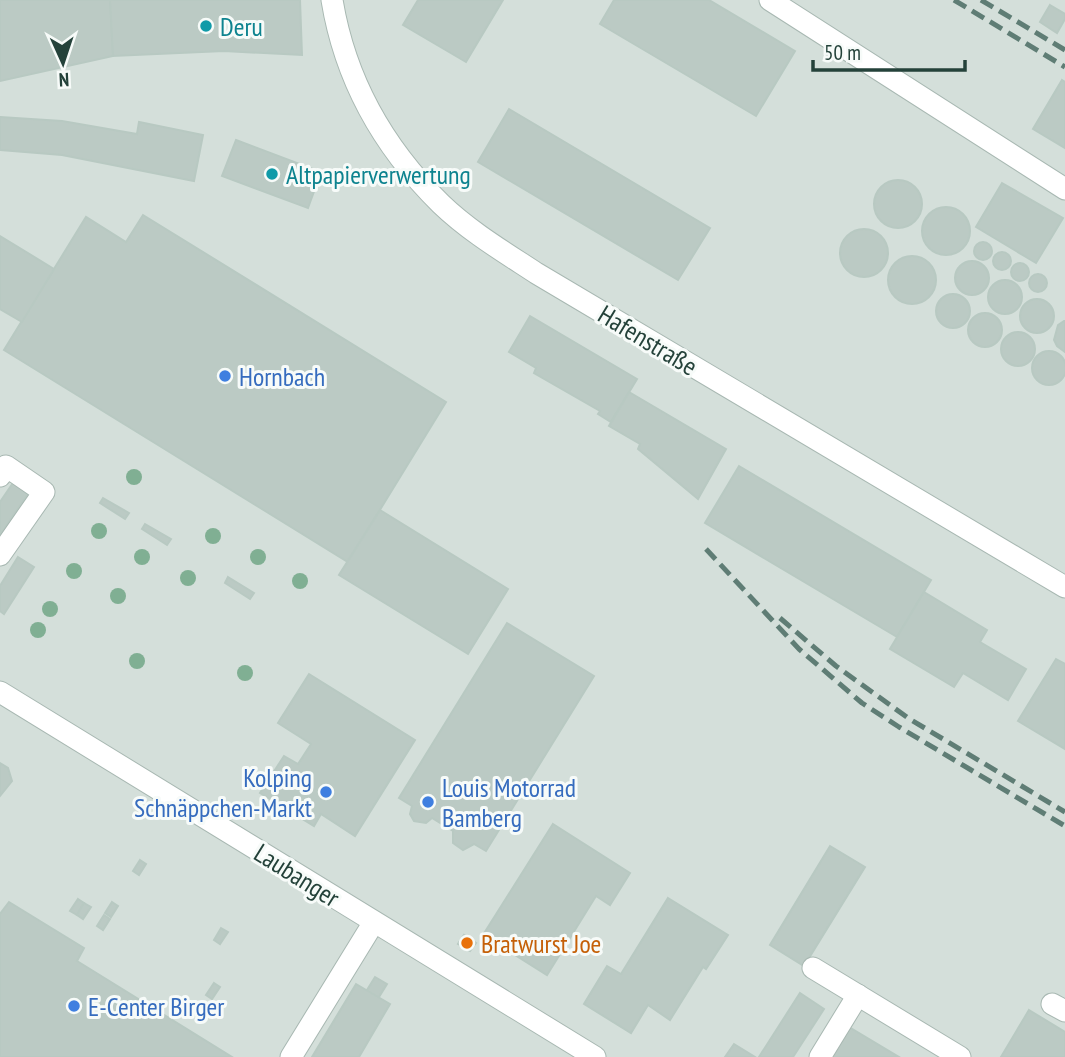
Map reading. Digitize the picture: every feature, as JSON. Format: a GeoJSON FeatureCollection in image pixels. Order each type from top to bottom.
{"type":"FeatureCollection","features":[{"type":"Feature","properties":{"kind":"street","name":"Hafenstraße"},"geometry":{"type":"LineString","coordinates":[[332,0],[337,32],[348,66],[377,125],[403,162],[442,205],[488,242],[536,274],[1065,587]]}},
{"type":"Feature","properties":{"kind":"street"},"geometry":{"type":"LineString","coordinates":[[770,0],[1065,189]]}},
{"type":"Feature","properties":{"kind":"street"},"geometry":{"type":"LineString","coordinates":[[0,476],[6,466],[44,492],[0,555]]}},
{"type":"Feature","properties":{"kind":"street","name":"Laubanger"},"geometry":{"type":"LineString","coordinates":[[0,692],[594,1057]]}},
{"type":"Feature","properties":{"kind":"street"},"geometry":{"type":"LineString","coordinates":[[291,1057],[374,922]]}},
{"type":"Feature","properties":{"kind":"street"},"geometry":{"type":"LineString","coordinates":[[813,968],[960,1057]]}},
{"type":"Feature","properties":{"kind":"street"},"geometry":{"type":"LineString","coordinates":[[820,1057],[858,995]]}},
{"type":"Feature","properties":{"kind":"shaded area"},"geometry":{"type":"Polygon","coordinates":[[[0,0],[1065,0],[1065,1057],[0,1057],[0,0]]]}},
{"type":"Feature","properties":{"kind":"building"},"geometry":{"type":"Polygon","coordinates":[[[0,0],[110,0],[113,56],[0,81],[0,0]]]}},
{"type":"Feature","properties":{"kind":"building","name":"Deru"},"geometry":{"type":"Polygon","coordinates":[[[110,0],[300,0],[302,55],[224,51],[113,56],[110,0]]]}},
{"type":"Feature","properties":{"kind":"building"},"geometry":{"type":"Polygon","coordinates":[[[418,0],[503,0],[466,62],[403,25],[418,0]]]}},
{"type":"Feature","properties":{"kind":"building"},"geometry":{"type":"Polygon","coordinates":[[[614,0],[709,0],[795,51],[756,116],[600,24],[614,0]]]}},
{"type":"Feature","properties":{"kind":"building"},"geometry":{"type":"Polygon","coordinates":[[[1050,5],[1065,14],[1057,33],[1040,22],[1050,5]]]}},
{"type":"Feature","properties":{"kind":"building"},"geometry":{"type":"Polygon","coordinates":[[[1062,80],[1065,82],[1065,148],[1033,129],[1062,80]]]}},
{"type":"Feature","properties":{"kind":"building"},"geometry":{"type":"Polygon","coordinates":[[[509,109],[710,228],[678,280],[478,162],[509,109]]]}},
{"type":"Feature","properties":{"kind":"building"},"geometry":{"type":"Polygon","coordinates":[[[0,117],[62,121],[137,134],[139,122],[203,135],[194,181],[62,155],[0,150],[0,117]]]}},
{"type":"Feature","properties":{"kind":"building","name":"Altpapierverwertung"},"geometry":{"type":"Polygon","coordinates":[[[236,140],[321,172],[308,208],[222,176],[236,140]]]}},
{"type":"Feature","properties":{"kind":"building"},"geometry":{"type":"Polygon","coordinates":[[[898,180],[915,187],[922,204],[915,221],[898,228],[881,221],[874,204],[881,187],[898,180]]]}},
{"type":"Feature","properties":{"kind":"building"},"geometry":{"type":"Polygon","coordinates":[[[1002,183],[1063,218],[1036,263],[976,227],[1002,183]]]}},
{"type":"Feature","properties":{"kind":"building"},"geometry":{"type":"Polygon","coordinates":[[[946,207],[963,214],[970,231],[963,248],[946,255],[929,248],[922,231],[929,214],[946,207]]]}},
{"type":"Feature","properties":{"kind":"building","name":"Hornbach"},"geometry":{"type":"Polygon","coordinates":[[[143,215],[446,402],[348,562],[4,350],[86,217],[126,242],[143,215]]]}},
{"type":"Feature","properties":{"kind":"building"},"geometry":{"type":"Polygon","coordinates":[[[864,229],[881,236],[888,253],[881,270],[864,277],[847,270],[840,253],[847,236],[864,229]]]}},
{"type":"Feature","properties":{"kind":"building"},"geometry":{"type":"Polygon","coordinates":[[[0,236],[54,269],[22,322],[0,309],[0,236]]]}},
{"type":"Feature","properties":{"kind":"building"},"geometry":{"type":"Polygon","coordinates":[[[983,242],[989,245],[992,251],[989,257],[983,260],[977,257],[974,251],[977,245],[983,242]]]}},
{"type":"Feature","properties":{"kind":"building"},"geometry":{"type":"Polygon","coordinates":[[[1002,252],[1008,255],[1011,261],[1008,267],[1002,270],[996,267],[993,261],[996,255],[1002,252]]]}},
{"type":"Feature","properties":{"kind":"building"},"geometry":{"type":"Polygon","coordinates":[[[912,256],[929,263],[936,280],[929,297],[912,304],[895,297],[888,280],[895,263],[912,256]]]}},
{"type":"Feature","properties":{"kind":"building"},"geometry":{"type":"Polygon","coordinates":[[[972,261],[984,266],[989,278],[984,290],[972,295],[960,290],[955,278],[960,266],[972,261]]]}},
{"type":"Feature","properties":{"kind":"building"},"geometry":{"type":"Polygon","coordinates":[[[1020,263],[1026,266],[1029,272],[1026,278],[1020,281],[1014,278],[1011,272],[1014,266],[1020,263]]]}},
{"type":"Feature","properties":{"kind":"building"},"geometry":{"type":"Polygon","coordinates":[[[1038,274],[1044,277],[1047,283],[1044,289],[1038,292],[1032,289],[1029,283],[1032,277],[1038,274]]]}},
{"type":"Feature","properties":{"kind":"building"},"geometry":{"type":"Polygon","coordinates":[[[1005,280],[1017,285],[1022,297],[1017,309],[1005,314],[993,309],[988,297],[993,285],[1005,280]]]}},
{"type":"Feature","properties":{"kind":"building"},"geometry":{"type":"Polygon","coordinates":[[[953,294],[965,299],[970,311],[965,323],[953,328],[941,323],[936,311],[941,299],[953,294]]]}},
{"type":"Feature","properties":{"kind":"building"},"geometry":{"type":"Polygon","coordinates":[[[1037,299],[1049,304],[1054,316],[1049,328],[1037,333],[1025,328],[1020,316],[1025,304],[1037,299]]]}},
{"type":"Feature","properties":{"kind":"building"},"geometry":{"type":"Polygon","coordinates":[[[985,313],[997,318],[1002,330],[997,342],[985,347],[973,342],[968,330],[973,318],[985,313]]]}},
{"type":"Feature","properties":{"kind":"building"},"geometry":{"type":"Polygon","coordinates":[[[530,316],[637,379],[611,422],[598,414],[600,411],[534,373],[536,368],[509,352],[530,316]]]}},
{"type":"Feature","properties":{"kind":"building"},"geometry":{"type":"Polygon","coordinates":[[[1065,321],[1065,352],[1054,340],[1058,325],[1065,321]]]}},
{"type":"Feature","properties":{"kind":"building"},"geometry":{"type":"Polygon","coordinates":[[[1018,332],[1030,337],[1035,349],[1030,361],[1018,366],[1006,361],[1001,349],[1006,337],[1018,332]]]}},
{"type":"Feature","properties":{"kind":"building"},"geometry":{"type":"Polygon","coordinates":[[[1049,351],[1061,356],[1066,368],[1061,380],[1049,385],[1037,380],[1032,368],[1037,356],[1049,351]]]}},
{"type":"Feature","properties":{"kind":"building"},"geometry":{"type":"Polygon","coordinates":[[[629,392],[726,449],[698,499],[638,449],[640,444],[609,426],[629,392]]]}},
{"type":"Feature","properties":{"kind":"building"},"geometry":{"type":"Polygon","coordinates":[[[739,466],[931,580],[897,637],[705,523],[739,466]]]}},
{"type":"Feature","properties":{"kind":"building"},"geometry":{"type":"Polygon","coordinates":[[[13,483],[28,494],[0,535],[0,502],[13,483]]]}},
{"type":"Feature","properties":{"kind":"building"},"geometry":{"type":"Polygon","coordinates":[[[103,498],[129,513],[125,519],[100,503],[103,498]]]}},
{"type":"Feature","properties":{"kind":"building"},"geometry":{"type":"Polygon","coordinates":[[[380,510],[508,589],[468,654],[339,575],[380,510]]]}},
{"type":"Feature","properties":{"kind":"building"},"geometry":{"type":"Polygon","coordinates":[[[145,524],[171,539],[167,545],[142,529],[145,524]]]}},
{"type":"Feature","properties":{"kind":"building"},"geometry":{"type":"Polygon","coordinates":[[[18,557],[34,567],[4,614],[0,611],[0,586],[18,557]]]}},
{"type":"Feature","properties":{"kind":"building"},"geometry":{"type":"Polygon","coordinates":[[[228,577],[254,593],[250,599],[225,583],[228,577]]]}},
{"type":"Feature","properties":{"kind":"building"},"geometry":{"type":"Polygon","coordinates":[[[924,592],[987,630],[980,642],[1026,669],[1008,700],[963,673],[954,687],[890,649],[924,592]]]}},
{"type":"Feature","properties":{"kind":"building"},"geometry":{"type":"Polygon","coordinates":[[[507,623],[594,676],[486,851],[474,844],[463,850],[453,843],[453,831],[432,818],[426,823],[414,821],[410,814],[412,806],[399,798],[507,623]]]}},
{"type":"Feature","properties":{"kind":"building"},"geometry":{"type":"Polygon","coordinates":[[[1056,659],[1065,664],[1065,749],[1018,721],[1056,659]]]}},
{"type":"Feature","properties":{"kind":"building"},"geometry":{"type":"Polygon","coordinates":[[[309,674],[415,740],[355,836],[321,814],[314,826],[260,793],[284,756],[298,764],[311,744],[278,723],[309,674]]]}},
{"type":"Feature","properties":{"kind":"building"},"geometry":{"type":"Polygon","coordinates":[[[0,763],[8,768],[12,781],[0,796],[0,763]]]}},
{"type":"Feature","properties":{"kind":"building"},"geometry":{"type":"Polygon","coordinates":[[[553,824],[630,873],[610,905],[596,896],[547,975],[483,935],[553,824]]]}},
{"type":"Feature","properties":{"kind":"building"},"geometry":{"type":"Polygon","coordinates":[[[830,846],[865,867],[804,966],[770,945],[830,846]]]}},
{"type":"Feature","properties":{"kind":"building"},"geometry":{"type":"Polygon","coordinates":[[[140,860],[146,864],[139,875],[133,871],[140,860]]]}},
{"type":"Feature","properties":{"kind":"building"},"geometry":{"type":"Polygon","coordinates":[[[668,898],[728,935],[706,969],[703,967],[670,1020],[648,1005],[631,1033],[584,1004],[607,966],[621,974],[668,898]]]}},
{"type":"Feature","properties":{"kind":"building"},"geometry":{"type":"Polygon","coordinates":[[[78,899],[84,903],[77,915],[70,911],[78,899]]]}},
{"type":"Feature","properties":{"kind":"building","name":"E-Center Birger"},"geometry":{"type":"Polygon","coordinates":[[[9,902],[84,948],[77,961],[232,1057],[0,1057],[0,914],[9,902]]]}},
{"type":"Feature","properties":{"kind":"building"},"geometry":{"type":"Polygon","coordinates":[[[112,902],[118,906],[111,917],[105,913],[112,902]]]}},
{"type":"Feature","properties":{"kind":"building"},"geometry":{"type":"Polygon","coordinates":[[[84,903],[91,907],[83,919],[77,915],[84,903]]]}},
{"type":"Feature","properties":{"kind":"building"},"geometry":{"type":"Polygon","coordinates":[[[104,915],[110,919],[103,930],[97,926],[104,915]]]}},
{"type":"Feature","properties":{"kind":"building"},"geometry":{"type":"Polygon","coordinates":[[[221,928],[228,932],[220,944],[214,940],[221,928]]]}},
{"type":"Feature","properties":{"kind":"building","name":"Bratwurst Joe"},"geometry":{"type":"Polygon","coordinates":[[[464,935],[476,943],[470,951],[458,944],[464,935]]]}},
{"type":"Feature","properties":{"kind":"building"},"geometry":{"type":"Polygon","coordinates":[[[375,977],[387,984],[371,1010],[359,1003],[375,977]]]}},
{"type":"Feature","properties":{"kind":"building"},"geometry":{"type":"Polygon","coordinates":[[[214,983],[220,987],[212,999],[206,995],[214,983]]]}},
{"type":"Feature","properties":{"kind":"building"},"geometry":{"type":"Polygon","coordinates":[[[356,984],[390,1004],[359,1057],[312,1057],[356,984]]]}},
{"type":"Feature","properties":{"kind":"building"},"geometry":{"type":"Polygon","coordinates":[[[800,993],[824,1009],[793,1057],[759,1057],[800,993]]]}},
{"type":"Feature","properties":{"kind":"building"},"geometry":{"type":"Polygon","coordinates":[[[1029,1010],[1065,1032],[1065,1057],[1001,1057],[1029,1010]]]}},
{"type":"Feature","properties":{"kind":"building"},"geometry":{"type":"Polygon","coordinates":[[[849,1027],[899,1057],[831,1057],[849,1027]]]}},
{"type":"Feature","properties":{"kind":"building"},"geometry":{"type":"Polygon","coordinates":[[[734,1044],[755,1057],[725,1057],[734,1044]]]}},
{"type":"Feature","properties":{"kind":"railway"},"geometry":{"type":"LineString","coordinates":[[954,0],[1065,67]]}},
{"type":"Feature","properties":{"kind":"railway"},"geometry":{"type":"LineString","coordinates":[[981,0],[1065,50]]}},
{"type":"Feature","properties":{"kind":"railway"},"geometry":{"type":"LineString","coordinates":[[706,549],[799,649],[862,703],[1065,826]]}},
{"type":"Feature","properties":{"kind":"railway"},"geometry":{"type":"LineString","coordinates":[[780,618],[836,666],[908,718],[1065,812]]}},
{"type":"Feature","properties":{"kind":"place","name":"Deru"},"geometry":{"type":"Point","coordinates":[206,26]}},
{"type":"Feature","properties":{"kind":"place","name":"Altpapierverwertung"},"geometry":{"type":"Point","coordinates":[272,174]}},
{"type":"Feature","properties":{"kind":"place","name":"Hornbach"},"geometry":{"type":"Point","coordinates":[225,376]}},
{"type":"Feature","properties":{"kind":"place","name":"Kolping Schnäppchen-Markt"},"geometry":{"type":"Point","coordinates":[326,792]}},
{"type":"Feature","properties":{"kind":"place","name":"Louis Motorrad Bamberg"},"geometry":{"type":"Point","coordinates":[428,802]}},
{"type":"Feature","properties":{"kind":"place","name":"Bratwurst Joe"},"geometry":{"type":"Point","coordinates":[467,943]}},
{"type":"Feature","properties":{"kind":"place","name":"E-Center Birger"},"geometry":{"type":"Point","coordinates":[74,1006]}}]}
